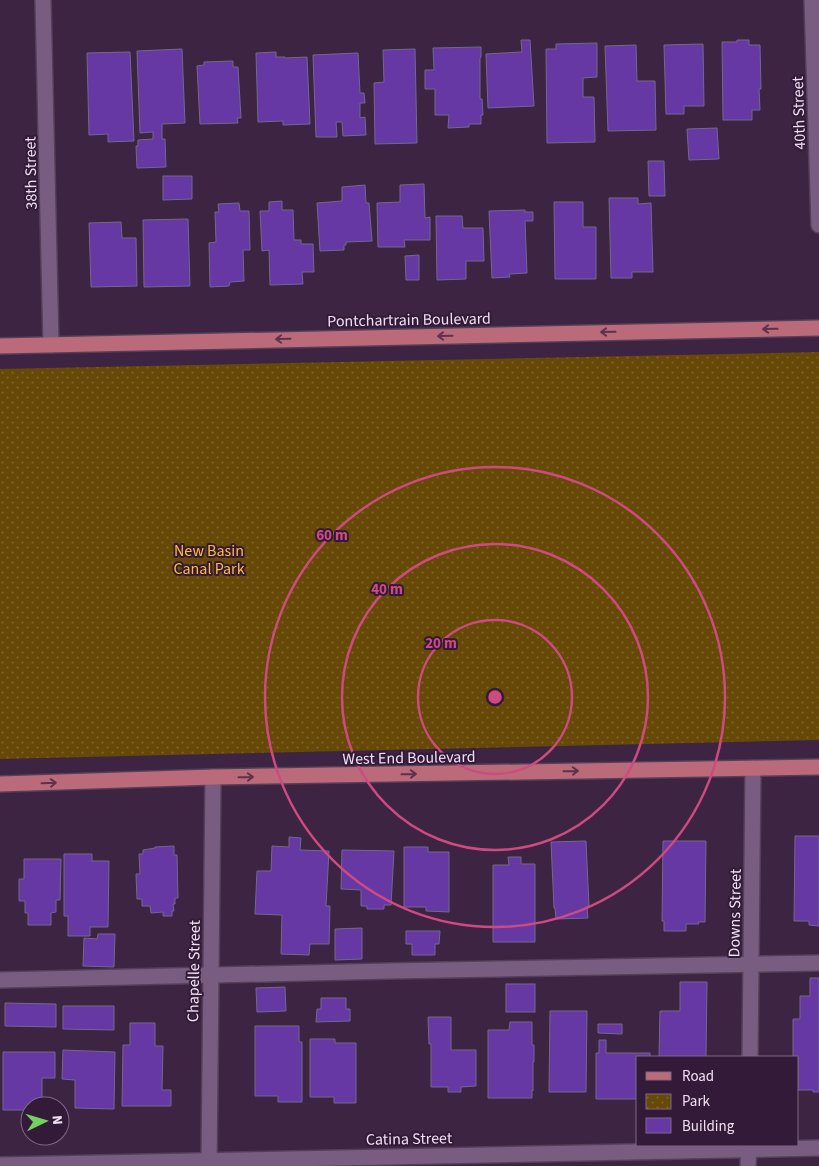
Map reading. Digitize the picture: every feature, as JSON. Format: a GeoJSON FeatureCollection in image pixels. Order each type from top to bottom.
{"type":"FeatureCollection","features":[{"type":"Feature","properties":{"kind":"main road","name":"Pontchartrain Boulevard"},"geometry":{"type":"LineString","coordinates":[[0,346],[819,328]]}},
{"type":"Feature","properties":{"kind":"main road","name":"West End Boulevard"},"geometry":{"type":"LineString","coordinates":[[0,784],[213,777],[819,767]]}},
{"type":"Feature","properties":{"kind":"street","name":"38th Street"},"geometry":{"type":"LineString","coordinates":[[43,0],[51,345]]}},
{"type":"Feature","properties":{"kind":"street","name":"40th Street"},"geometry":{"type":"LineString","coordinates":[[812,0],[819,225]]}},
{"type":"Feature","properties":{"kind":"street","name":"Downs Street"},"geometry":{"type":"LineString","coordinates":[[750,1056],[753,768]]}},
{"type":"Feature","properties":{"kind":"street","name":"Chapelle Street"},"geometry":{"type":"LineString","coordinates":[[209,1163],[213,777]]}},
{"type":"Feature","properties":{"kind":"street"},"geometry":{"type":"LineString","coordinates":[[0,980],[819,963]]}},
{"type":"Feature","properties":{"kind":"street"},"geometry":{"type":"LineString","coordinates":[[748,1166],[749,1147]]}},
{"type":"Feature","properties":{"kind":"street","name":"Catina Street"},"geometry":{"type":"LineString","coordinates":[[0,1165],[209,1163],[749,1147],[819,1148]]}},
{"type":"Feature","properties":{"kind":"green space","name":"New Basin Canal Park"},"geometry":{"type":"Polygon","coordinates":[[[819,352],[819,740],[0,759],[0,369],[819,352]]]}},
{"type":"Feature","properties":{"kind":"building"},"geometry":{"type":"Polygon","coordinates":[[[521,40],[530,40],[534,106],[488,108],[486,54],[522,52],[521,40]]]}},
{"type":"Feature","properties":{"kind":"building"},"geometry":{"type":"Polygon","coordinates":[[[737,40],[749,40],[749,45],[760,45],[760,110],[752,110],[752,120],[723,120],[722,42],[737,42],[737,40]]]}},
{"type":"Feature","properties":{"kind":"building"},"geometry":{"type":"Polygon","coordinates":[[[597,43],[597,77],[583,78],[583,97],[594,97],[595,142],[547,143],[546,49],[556,49],[556,44],[597,43]]]}},
{"type":"Feature","properties":{"kind":"building"},"geometry":{"type":"Polygon","coordinates":[[[703,44],[704,106],[684,106],[684,114],[666,114],[664,45],[703,44]]]}},
{"type":"Feature","properties":{"kind":"building"},"geometry":{"type":"Polygon","coordinates":[[[636,45],[637,81],[655,81],[656,130],[608,131],[605,46],[636,45]]]}},
{"type":"Feature","properties":{"kind":"building"},"geometry":{"type":"Polygon","coordinates":[[[481,47],[480,99],[482,99],[483,115],[481,115],[481,124],[469,124],[469,127],[448,128],[449,115],[435,115],[435,89],[425,89],[425,70],[434,70],[433,48],[481,47]]]}},
{"type":"Feature","properties":{"kind":"building"},"geometry":{"type":"Polygon","coordinates":[[[182,49],[185,123],[162,124],[162,139],[165,139],[166,167],[137,168],[136,146],[138,146],[138,140],[153,139],[153,132],[140,133],[137,51],[182,49]]]}},
{"type":"Feature","properties":{"kind":"building"},"geometry":{"type":"Polygon","coordinates":[[[415,49],[417,143],[375,144],[374,83],[384,82],[383,50],[415,49]]]}},
{"type":"Feature","properties":{"kind":"building"},"geometry":{"type":"Polygon","coordinates":[[[130,52],[134,141],[108,142],[108,134],[89,135],[87,53],[130,52]]]}},
{"type":"Feature","properties":{"kind":"building"},"geometry":{"type":"Polygon","coordinates":[[[276,52],[276,57],[307,57],[310,124],[283,125],[283,121],[258,122],[256,53],[276,52]]]}},
{"type":"Feature","properties":{"kind":"building"},"geometry":{"type":"Polygon","coordinates":[[[358,53],[360,93],[364,93],[365,103],[360,103],[360,118],[365,117],[366,135],[343,136],[342,122],[336,122],[337,137],[316,137],[313,55],[358,53]]]}},
{"type":"Feature","properties":{"kind":"building"},"geometry":{"type":"Polygon","coordinates":[[[233,61],[233,67],[238,67],[241,118],[237,118],[238,123],[200,124],[197,66],[204,65],[204,62],[233,61]]]}},
{"type":"Feature","properties":{"kind":"building"},"geometry":{"type":"Polygon","coordinates":[[[717,128],[719,159],[689,160],[687,129],[717,128]]]}},
{"type":"Feature","properties":{"kind":"building"},"geometry":{"type":"Polygon","coordinates":[[[648,161],[664,161],[665,196],[649,196],[648,161]]]}},
{"type":"Feature","properties":{"kind":"building"},"geometry":{"type":"Polygon","coordinates":[[[163,176],[192,176],[192,199],[163,200],[163,176]]]}},
{"type":"Feature","properties":{"kind":"building"},"geometry":{"type":"Polygon","coordinates":[[[424,184],[425,218],[430,217],[430,240],[404,240],[405,247],[378,247],[377,203],[400,202],[400,185],[424,184]]]}},
{"type":"Feature","properties":{"kind":"building"},"geometry":{"type":"Polygon","coordinates":[[[365,185],[366,203],[369,203],[372,241],[346,242],[344,250],[320,251],[317,203],[342,201],[342,187],[365,185]]]}},
{"type":"Feature","properties":{"kind":"building"},"geometry":{"type":"Polygon","coordinates":[[[609,198],[638,198],[638,204],[651,203],[653,272],[632,272],[632,278],[611,278],[609,198]]]}},
{"type":"Feature","properties":{"kind":"building"},"geometry":{"type":"Polygon","coordinates":[[[282,201],[282,210],[293,210],[294,240],[301,240],[301,244],[313,244],[314,272],[302,272],[303,284],[270,285],[269,250],[262,251],[260,211],[269,211],[269,202],[282,201]]]}},
{"type":"Feature","properties":{"kind":"building"},"geometry":{"type":"Polygon","coordinates":[[[554,202],[583,202],[583,227],[596,227],[596,279],[555,279],[554,202]]]}},
{"type":"Feature","properties":{"kind":"building"},"geometry":{"type":"Polygon","coordinates":[[[239,203],[240,211],[249,211],[250,250],[243,250],[244,281],[230,282],[229,286],[210,287],[209,243],[216,242],[215,212],[219,212],[218,204],[239,203]]]}},
{"type":"Feature","properties":{"kind":"building"},"geometry":{"type":"Polygon","coordinates":[[[525,210],[525,212],[533,212],[533,221],[525,221],[527,273],[509,274],[510,277],[492,278],[489,211],[525,210]]]}},
{"type":"Feature","properties":{"kind":"building"},"geometry":{"type":"Polygon","coordinates":[[[436,216],[462,216],[463,228],[483,228],[484,261],[466,261],[466,279],[437,280],[436,216]]]}},
{"type":"Feature","properties":{"kind":"building"},"geometry":{"type":"Polygon","coordinates":[[[188,219],[190,286],[144,287],[143,220],[188,219]]]}},
{"type":"Feature","properties":{"kind":"building"},"geometry":{"type":"Polygon","coordinates":[[[121,222],[122,238],[136,238],[137,286],[91,287],[89,223],[121,222]]]}},
{"type":"Feature","properties":{"kind":"building"},"geometry":{"type":"Polygon","coordinates":[[[419,255],[419,280],[406,280],[405,256],[419,255]]]}},
{"type":"Feature","properties":{"kind":"building"},"geometry":{"type":"Polygon","coordinates":[[[795,836],[819,836],[819,926],[809,925],[809,921],[794,921],[795,836]]]}},
{"type":"Feature","properties":{"kind":"building"},"geometry":{"type":"Polygon","coordinates":[[[289,837],[301,838],[300,850],[329,851],[326,906],[330,906],[329,944],[310,944],[309,955],[281,954],[282,915],[255,914],[257,871],[271,871],[272,846],[289,847],[289,837]]]}},
{"type":"Feature","properties":{"kind":"building"},"geometry":{"type":"Polygon","coordinates":[[[586,841],[588,918],[556,919],[551,842],[586,841]]]}},
{"type":"Feature","properties":{"kind":"building"},"geometry":{"type":"Polygon","coordinates":[[[663,841],[706,841],[705,922],[686,924],[686,931],[664,931],[664,921],[662,921],[663,841]]]}},
{"type":"Feature","properties":{"kind":"building"},"geometry":{"type":"Polygon","coordinates":[[[174,846],[174,855],[177,855],[178,898],[175,898],[175,904],[173,904],[174,911],[172,911],[172,916],[163,916],[163,912],[151,913],[150,906],[142,906],[142,899],[137,899],[136,874],[140,874],[139,854],[143,854],[143,850],[155,847],[174,846]]]}},
{"type":"Feature","properties":{"kind":"building"},"geometry":{"type":"Polygon","coordinates":[[[404,847],[428,847],[428,852],[449,852],[449,912],[426,911],[426,907],[404,907],[404,847]]]}},
{"type":"Feature","properties":{"kind":"building"},"geometry":{"type":"Polygon","coordinates":[[[342,850],[394,851],[391,905],[384,905],[384,909],[367,909],[367,906],[361,906],[361,890],[341,889],[342,850]]]}},
{"type":"Feature","properties":{"kind":"building"},"geometry":{"type":"Polygon","coordinates":[[[64,854],[92,854],[92,861],[109,861],[108,927],[90,927],[90,936],[68,936],[68,916],[64,916],[64,854]]]}},
{"type":"Feature","properties":{"kind":"building"},"geometry":{"type":"Polygon","coordinates":[[[508,857],[521,857],[521,864],[535,864],[535,942],[493,942],[493,865],[509,865],[508,857]]]}},
{"type":"Feature","properties":{"kind":"building"},"geometry":{"type":"Polygon","coordinates":[[[24,859],[61,859],[60,900],[56,900],[56,912],[51,913],[51,925],[28,925],[25,901],[19,901],[19,879],[24,879],[24,859]]]}},
{"type":"Feature","properties":{"kind":"building"},"geometry":{"type":"Polygon","coordinates":[[[362,928],[362,959],[335,960],[335,929],[362,928]]]}},
{"type":"Feature","properties":{"kind":"building"},"geometry":{"type":"Polygon","coordinates":[[[406,931],[440,931],[439,944],[435,944],[435,955],[412,955],[412,944],[406,944],[406,931]]]}},
{"type":"Feature","properties":{"kind":"building"},"geometry":{"type":"Polygon","coordinates":[[[98,934],[115,934],[114,967],[83,966],[84,938],[97,939],[98,934]]]}},
{"type":"Feature","properties":{"kind":"building"},"geometry":{"type":"Polygon","coordinates":[[[810,978],[819,978],[819,1092],[799,1090],[799,1056],[793,1056],[793,1019],[800,1019],[800,996],[810,996],[810,978]]]}},
{"type":"Feature","properties":{"kind":"building"},"geometry":{"type":"Polygon","coordinates":[[[680,982],[707,982],[706,1056],[659,1056],[660,1011],[680,1011],[680,982]]]}},
{"type":"Feature","properties":{"kind":"building"},"geometry":{"type":"Polygon","coordinates":[[[506,984],[535,984],[535,1012],[506,1012],[506,984]]]}},
{"type":"Feature","properties":{"kind":"building"},"geometry":{"type":"Polygon","coordinates":[[[285,987],[286,1011],[257,1012],[256,988],[285,987]]]}},
{"type":"Feature","properties":{"kind":"building"},"geometry":{"type":"Polygon","coordinates":[[[321,998],[346,998],[346,1009],[350,1009],[350,1021],[316,1022],[317,1009],[321,1009],[321,998]]]}},
{"type":"Feature","properties":{"kind":"building"},"geometry":{"type":"Polygon","coordinates":[[[5,1003],[56,1004],[56,1027],[5,1026],[5,1003]]]}},
{"type":"Feature","properties":{"kind":"building"},"geometry":{"type":"Polygon","coordinates":[[[63,1006],[114,1006],[114,1030],[63,1029],[63,1006]]]}},
{"type":"Feature","properties":{"kind":"building"},"geometry":{"type":"Polygon","coordinates":[[[550,1011],[587,1011],[586,1092],[549,1092],[550,1011]]]}},
{"type":"Feature","properties":{"kind":"building"},"geometry":{"type":"Polygon","coordinates":[[[428,1017],[451,1017],[451,1050],[476,1050],[476,1086],[461,1087],[461,1092],[448,1092],[448,1087],[431,1087],[431,1044],[429,1044],[428,1017]]]}},
{"type":"Feature","properties":{"kind":"building"},"geometry":{"type":"Polygon","coordinates":[[[510,1022],[532,1022],[534,1062],[532,1098],[488,1098],[488,1030],[509,1030],[510,1022]]]}},
{"type":"Feature","properties":{"kind":"building"},"geometry":{"type":"Polygon","coordinates":[[[130,1023],[155,1023],[155,1046],[163,1046],[162,1090],[171,1090],[171,1106],[122,1106],[123,1045],[130,1045],[130,1023]]]}},
{"type":"Feature","properties":{"kind":"building"},"geometry":{"type":"Polygon","coordinates":[[[598,1024],[622,1024],[622,1034],[598,1033],[598,1024]]]}},
{"type":"Feature","properties":{"kind":"building"},"geometry":{"type":"Polygon","coordinates":[[[255,1026],[299,1026],[299,1042],[302,1042],[302,1102],[278,1102],[278,1096],[255,1096],[255,1026]]]}},
{"type":"Feature","properties":{"kind":"building"},"geometry":{"type":"Polygon","coordinates":[[[310,1039],[335,1039],[335,1043],[356,1043],[356,1103],[334,1103],[334,1097],[310,1097],[310,1039]]]}},
{"type":"Feature","properties":{"kind":"building"},"geometry":{"type":"Polygon","coordinates":[[[599,1040],[606,1040],[606,1053],[650,1053],[650,1056],[636,1056],[636,1099],[596,1099],[596,1053],[599,1053],[599,1040]]]}},
{"type":"Feature","properties":{"kind":"building"},"geometry":{"type":"Polygon","coordinates":[[[63,1050],[115,1052],[114,1109],[75,1108],[75,1080],[62,1079],[63,1050]]]}},
{"type":"Feature","properties":{"kind":"building"},"geometry":{"type":"Polygon","coordinates":[[[3,1052],[55,1052],[55,1078],[42,1078],[42,1096],[20,1096],[20,1110],[3,1110],[3,1052]]]}}]}
